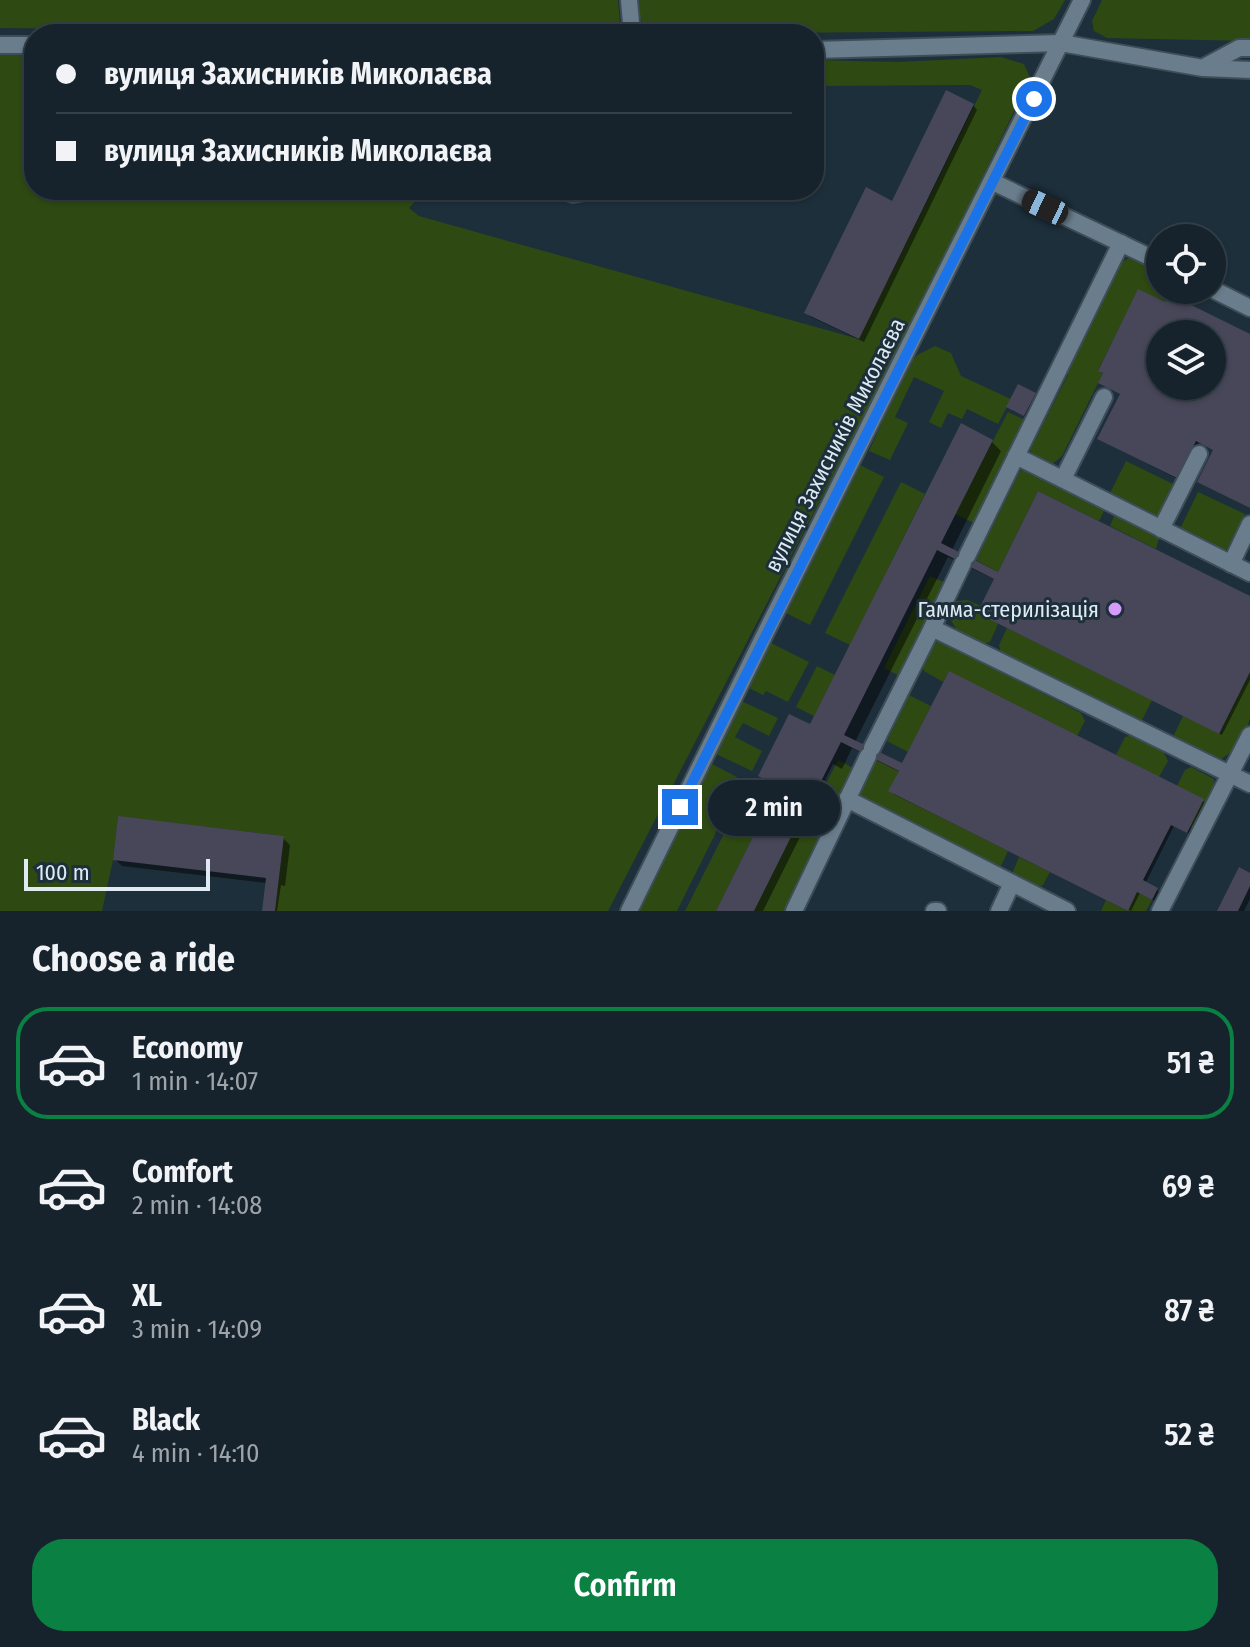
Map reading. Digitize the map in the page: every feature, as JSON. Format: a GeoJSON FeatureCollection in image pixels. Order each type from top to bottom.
{"type":"FeatureCollection","features":[{"type":"Feature","properties":{"kind":"street"},"geometry":{"type":"LineString","coordinates":[[629,0],[631,24]]}},
{"type":"Feature","properties":{"kind":"street","name":"вулиця Захисників Миколаєва"},"geometry":{"type":"LineString","coordinates":[[629,911],[1082,0]]}},
{"type":"Feature","properties":{"kind":"street"},"geometry":{"type":"LineString","coordinates":[[824,50],[1061,43],[1203,68],[1250,70]]}},
{"type":"Feature","properties":{"kind":"street"},"geometry":{"type":"LineString","coordinates":[[0,45],[24,45]]}},
{"type":"Feature","properties":{"kind":"street"},"geometry":{"type":"LineString","coordinates":[[1203,68],[1239,48],[1250,48]]}},
{"type":"Feature","properties":{"kind":"street"},"geometry":{"type":"LineString","coordinates":[[993,182],[1146,255]]}},
{"type":"Feature","properties":{"kind":"street"},"geometry":{"type":"LineString","coordinates":[[794,911],[1121,243]]}},
{"type":"Feature","properties":{"kind":"street"},"geometry":{"type":"LineString","coordinates":[[1226,296],[1250,308]]}},
{"type":"Feature","properties":{"kind":"street"},"geometry":{"type":"LineString","coordinates":[[1063,479],[1104,397]]}},
{"type":"Feature","properties":{"kind":"street"},"geometry":{"type":"LineString","coordinates":[[1161,529],[1199,454]]}},
{"type":"Feature","properties":{"kind":"street"},"geometry":{"type":"LineString","coordinates":[[1016,456],[1250,573]]}},
{"type":"Feature","properties":{"kind":"street"},"geometry":{"type":"LineString","coordinates":[[1231,564],[1250,524]]}},
{"type":"Feature","properties":{"kind":"street"},"geometry":{"type":"LineString","coordinates":[[932,628],[1250,784]]}},
{"type":"Feature","properties":{"kind":"street"},"geometry":{"type":"LineString","coordinates":[[1160,911],[1250,735]]}},
{"type":"Feature","properties":{"kind":"street"},"geometry":{"type":"LineString","coordinates":[[847,799],[1067,911]]}},
{"type":"Feature","properties":{"kind":"street"},"geometry":{"type":"LineString","coordinates":[[999,911],[1012,883]]}},
{"type":"Feature","properties":{"kind":"green space"},"geometry":{"type":"Polygon","coordinates":[[[0,0],[618,0],[620,24],[24,24],[24,28],[0,28],[0,0]]]}},
{"type":"Feature","properties":{"kind":"green space"},"geometry":{"type":"Polygon","coordinates":[[[638,0],[1065,0],[1054,19],[1033,31],[824,33],[824,24],[642,24],[638,0]]]}},
{"type":"Feature","properties":{"kind":"green space"},"geometry":{"type":"Polygon","coordinates":[[[1102,0],[1250,0],[1250,41],[1107,38],[1094,31],[1092,21],[1102,0]]]}},
{"type":"Feature","properties":{"kind":"green space"},"geometry":{"type":"Polygon","coordinates":[[[0,52],[24,52],[24,200],[416,200],[409,208],[419,216],[859,339],[982,90],[970,85],[824,86],[824,60],[898,62],[1001,57],[1024,64],[1030,78],[926,295],[608,911],[275,911],[284,836],[118,817],[102,911],[0,911],[0,52]]]}},
{"type":"Feature","properties":{"kind":"green space"},"geometry":{"type":"Polygon","coordinates":[[[1135,254],[1146,260],[1146,294],[1138,290],[1098,370],[1103,373],[1062,456],[1051,465],[1034,458],[1030,450],[1068,375],[1066,366],[1116,266],[1135,254]]]}},
{"type":"Feature","properties":{"kind":"green space"},"geometry":{"type":"Polygon","coordinates":[[[935,346],[951,353],[961,376],[1011,399],[998,424],[967,409],[962,419],[948,413],[941,428],[929,422],[944,391],[914,377],[895,417],[908,423],[890,460],[869,451],[908,365],[917,355],[935,346]]]}},
{"type":"Feature","properties":{"kind":"green space"},"geometry":{"type":"Polygon","coordinates":[[[1008,412],[1027,421],[976,524],[955,514],[1008,412]]]}},
{"type":"Feature","properties":{"kind":"green space"},"geometry":{"type":"Polygon","coordinates":[[[1126,461],[1173,484],[1156,519],[1109,495],[1126,461]]]}},
{"type":"Feature","properties":{"kind":"green space"},"geometry":{"type":"Polygon","coordinates":[[[860,465],[884,477],[810,625],[786,613],[860,465]]]}},
{"type":"Feature","properties":{"kind":"green space"},"geometry":{"type":"Polygon","coordinates":[[[1029,469],[1106,507],[1099,521],[1038,491],[998,572],[976,560],[1020,471],[1029,469]]]}},
{"type":"Feature","properties":{"kind":"green space"},"geometry":{"type":"Polygon","coordinates":[[[901,482],[925,494],[850,645],[825,633],[901,482]]]}},
{"type":"Feature","properties":{"kind":"green space"},"geometry":{"type":"Polygon","coordinates":[[[1198,492],[1245,514],[1227,549],[1220,552],[1179,531],[1198,492]]]}},
{"type":"Feature","properties":{"kind":"green space"},"geometry":{"type":"Polygon","coordinates":[[[1119,514],[1160,535],[1156,549],[1110,526],[1114,516],[1119,514]]]}},
{"type":"Feature","properties":{"kind":"green space"},"geometry":{"type":"Polygon","coordinates":[[[930,576],[948,584],[901,677],[884,668],[930,576]]]}},
{"type":"Feature","properties":{"kind":"green space"},"geometry":{"type":"Polygon","coordinates":[[[968,600],[981,606],[998,624],[990,642],[982,644],[957,631],[949,616],[954,601],[968,600]]]}},
{"type":"Feature","properties":{"kind":"green space"},"geometry":{"type":"Polygon","coordinates":[[[1007,628],[1152,700],[1142,720],[1137,722],[1001,654],[999,645],[1007,628]]]}},
{"type":"Feature","properties":{"kind":"green space"},"geometry":{"type":"Polygon","coordinates":[[[939,641],[1081,713],[1085,721],[1077,736],[949,672],[943,682],[924,671],[922,666],[931,645],[939,641]]]}},
{"type":"Feature","properties":{"kind":"green space"},"geometry":{"type":"Polygon","coordinates":[[[771,643],[809,662],[788,702],[766,691],[763,695],[749,688],[771,643]]]}},
{"type":"Feature","properties":{"kind":"green space"},"geometry":{"type":"Polygon","coordinates":[[[817,666],[835,675],[814,716],[796,707],[817,666]]]}},
{"type":"Feature","properties":{"kind":"green space"},"geometry":{"type":"Polygon","coordinates":[[[1250,672],[1250,718],[1242,738],[1228,755],[1216,761],[1172,739],[1183,716],[1220,733],[1250,672]]]}},
{"type":"Feature","properties":{"kind":"green space"},"geometry":{"type":"Polygon","coordinates":[[[909,695],[931,706],[908,752],[887,741],[909,695]]]}},
{"type":"Feature","properties":{"kind":"green space"},"geometry":{"type":"Polygon","coordinates":[[[739,700],[778,718],[769,736],[743,723],[735,737],[762,751],[752,771],[714,753],[739,700]]]}},
{"type":"Feature","properties":{"kind":"green space"},"geometry":{"type":"Polygon","coordinates":[[[1132,735],[1163,751],[1168,761],[1159,777],[1116,755],[1125,737],[1132,735]]]}},
{"type":"Feature","properties":{"kind":"green space"},"geometry":{"type":"Polygon","coordinates":[[[838,760],[857,770],[835,813],[816,803],[838,760]]]}},
{"type":"Feature","properties":{"kind":"green space"},"geometry":{"type":"Polygon","coordinates":[[[877,760],[899,771],[889,791],[1008,851],[1001,866],[995,867],[862,800],[860,793],[877,760]]]}},
{"type":"Feature","properties":{"kind":"green space"},"geometry":{"type":"Polygon","coordinates":[[[710,763],[737,777],[724,802],[729,806],[677,911],[639,911],[638,905],[710,763]]]}},
{"type":"Feature","properties":{"kind":"green space"},"geometry":{"type":"Polygon","coordinates":[[[1191,767],[1214,779],[1214,790],[1195,830],[1190,827],[1177,786],[1185,770],[1191,767]]]}},
{"type":"Feature","properties":{"kind":"green space"},"geometry":{"type":"Polygon","coordinates":[[[750,782],[774,794],[716,911],[685,911],[750,782]]]}},
{"type":"Feature","properties":{"kind":"green space"},"geometry":{"type":"Polygon","coordinates":[[[805,809],[830,822],[785,911],[754,911],[805,809]]]}},
{"type":"Feature","properties":{"kind":"green space"},"geometry":{"type":"Polygon","coordinates":[[[1019,857],[1050,872],[1043,885],[1038,888],[1012,874],[1019,857]]]}},
{"type":"Feature","properties":{"kind":"green space"},"geometry":{"type":"Polygon","coordinates":[[[1137,892],[1152,900],[1146,911],[1127,911],[1137,892]]]}},
{"type":"Feature","properties":{"kind":"green space"},"geometry":{"type":"Polygon","coordinates":[[[1106,900],[1127,911],[1101,911],[1106,900]]]}},
{"type":"Feature","properties":{"kind":"building"},"geometry":{"type":"Polygon","coordinates":[[[946,90],[974,104],[859,339],[804,313],[866,187],[892,201],[946,90]]]}},
{"type":"Feature","properties":{"kind":"building"},"geometry":{"type":"Polygon","coordinates":[[[1138,289],[1146,293],[1146,304],[1189,304],[1222,320],[1146,320],[1146,400],[1226,400],[1226,322],[1250,334],[1250,508],[1197,482],[1213,450],[1196,441],[1177,478],[1097,439],[1120,394],[1098,383],[1103,373],[1098,371],[1138,289]]]}},
{"type":"Feature","properties":{"kind":"building"},"geometry":{"type":"Polygon","coordinates":[[[1018,384],[1036,393],[1024,416],[1006,407],[1018,384]]]}},
{"type":"Feature","properties":{"kind":"building"},"geometry":{"type":"Polygon","coordinates":[[[961,423],[993,440],[941,543],[998,572],[1038,491],[1250,596],[1250,672],[1219,734],[977,613],[994,579],[937,550],[844,735],[902,763],[949,671],[1204,799],[1187,833],[1171,825],[1143,880],[1158,888],[1152,900],[1137,892],[1128,911],[888,791],[899,771],[841,742],[810,803],[758,776],[789,714],[810,724],[961,423]]]}},
{"type":"Feature","properties":{"kind":"building"},"geometry":{"type":"Polygon","coordinates":[[[774,794],[805,809],[754,911],[716,911],[774,794]]]}},
{"type":"Feature","properties":{"kind":"building"},"geometry":{"type":"Polygon","coordinates":[[[118,816],[284,836],[275,911],[262,911],[266,878],[113,860],[118,816]]]}},
{"type":"Feature","properties":{"kind":"building"},"geometry":{"type":"Polygon","coordinates":[[[1239,867],[1250,873],[1250,886],[1238,911],[1217,911],[1239,867]]]}},
{"type":"Feature","properties":{"kind":"place","name":"Гамма-стерилізація"},"geometry":{"type":"Point","coordinates":[1115,609]}},
{"type":"Feature","properties":{"kind":"route"},"geometry":{"type":"LineString","coordinates":[[680,807],[1034,99]]}}]}
